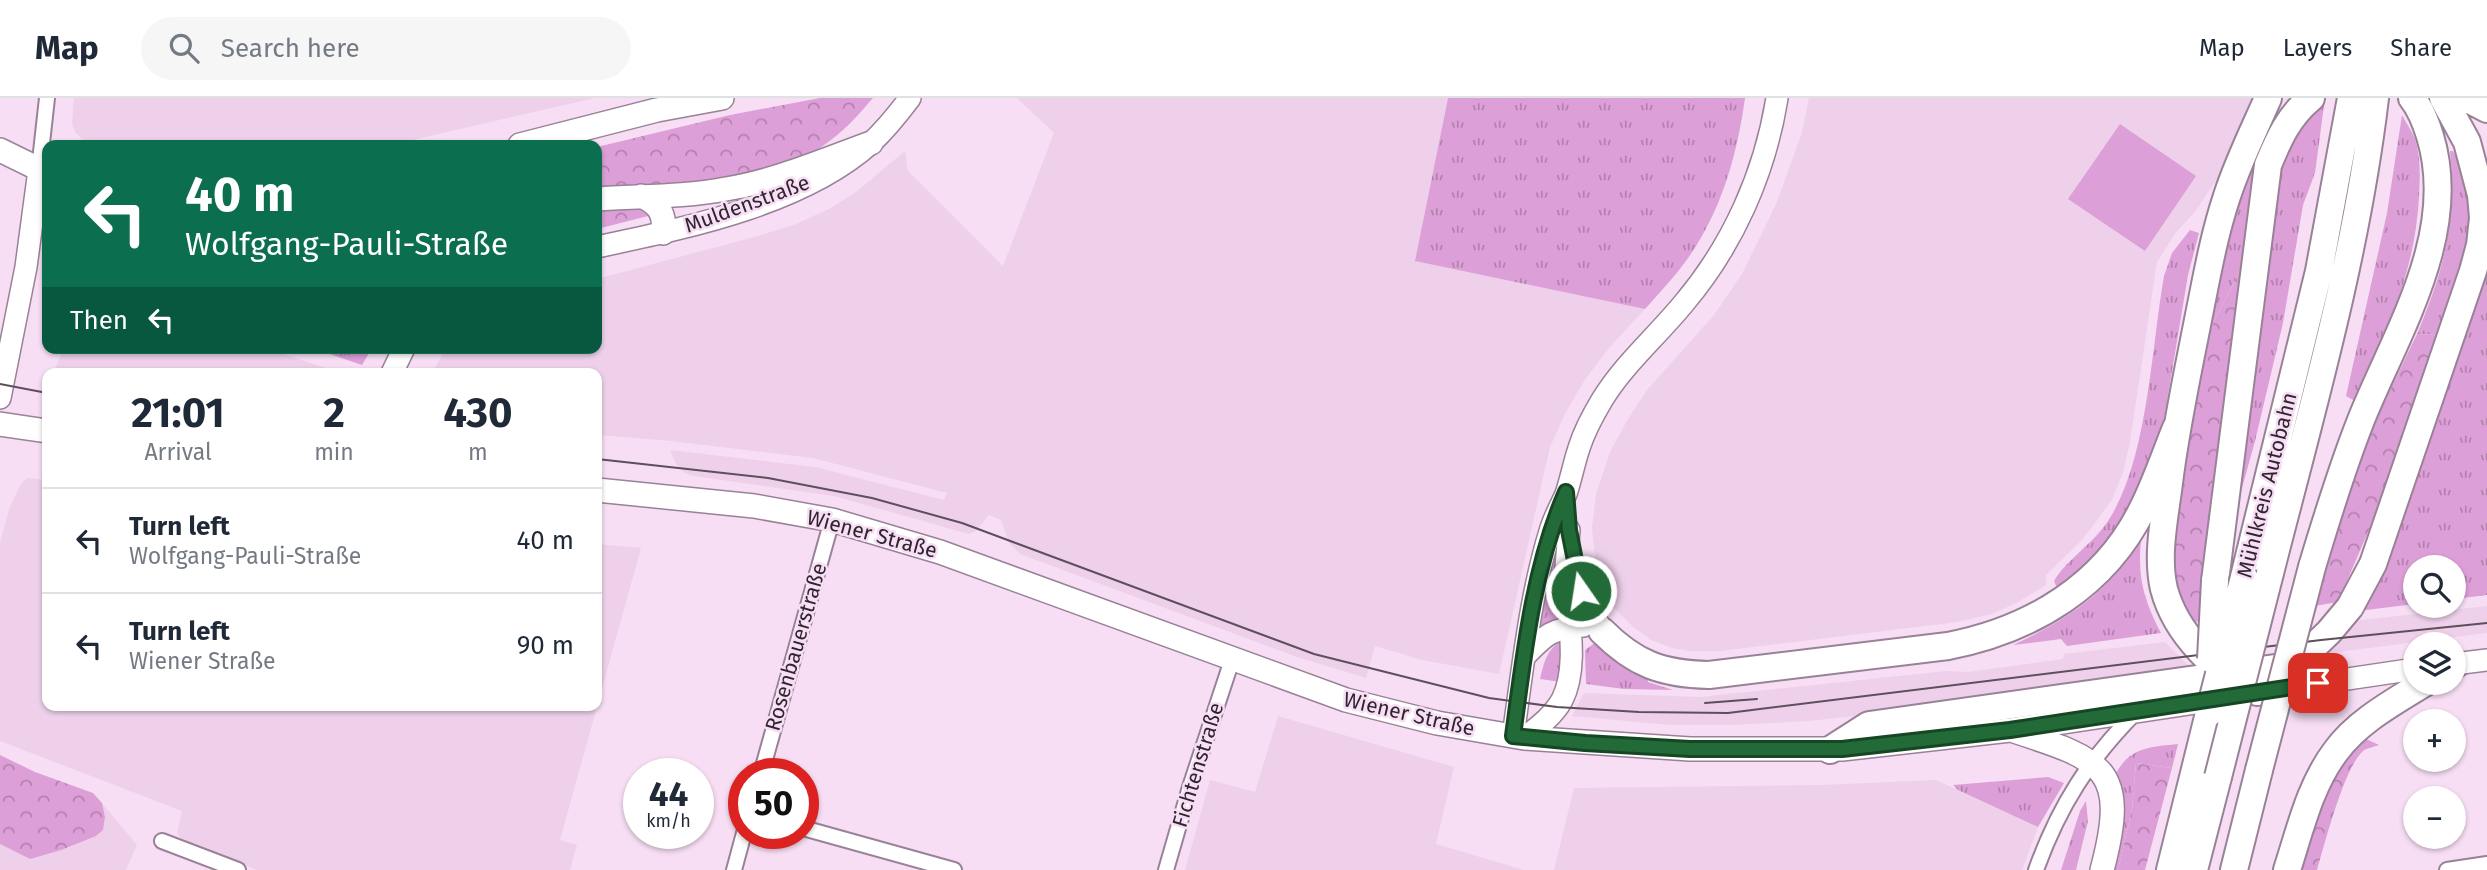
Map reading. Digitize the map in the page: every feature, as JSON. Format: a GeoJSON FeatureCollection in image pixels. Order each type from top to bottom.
{"type":"FeatureCollection","features":[{"type":"Feature","properties":{"kind":"highway"},"geometry":{"type":"LineString","coordinates":[[2268,98],[2231,185],[2214,243],[2176,428],[2161,561],[2169,604],[2198,647],[2224,674],[2262,692],[2303,658],[2350,607],[2373,564],[2477,258],[2483,218],[2476,157],[2444,98]]}},
{"type":"Feature","properties":{"kind":"highway"},"geometry":{"type":"LineString","coordinates":[[2209,713],[2215,581],[2268,165],[2281,132],[2298,108],[2311,98]]}},
{"type":"Feature","properties":{"kind":"highway","name":"Mühlkreis Autobahn"},"geometry":{"type":"LineString","coordinates":[[2170,870],[2205,780],[2270,573],[2340,294],[2353,165],[2351,98]]}},
{"type":"Feature","properties":{"kind":"highway","name":"Mühlkreis Autobahn"},"geometry":{"type":"LineString","coordinates":[[2194,870],[2205,780],[2209,713],[2313,298],[2375,98]]}},
{"type":"Feature","properties":{"kind":"highway"},"geometry":{"type":"LineString","coordinates":[[2234,870],[2312,567],[2340,474],[2404,326],[2420,284],[2430,246],[2438,181],[2435,150],[2412,98]]}},
{"type":"Feature","properties":{"kind":"highway"},"geometry":{"type":"LineString","coordinates":[[2466,98],[2487,109]]}},
{"type":"Feature","properties":{"kind":"highway"},"geometry":{"type":"LineString","coordinates":[[1602,631],[1634,658],[1656,668],[1679,674],[1698,675],[1948,646],[2013,629],[2056,605],[2087,582],[2111,557],[2144,507],[2176,428]]}},
{"type":"Feature","properties":{"kind":"highway"},"geometry":{"type":"LineString","coordinates":[[1830,750],[1869,725],[2289,666],[2303,658]]}},
{"type":"Feature","properties":{"kind":"highway"},"geometry":{"type":"LineString","coordinates":[[2287,870],[2311,800],[2336,751],[2362,724],[2406,695]]}},
{"type":"Feature","properties":{"kind":"main road"},"geometry":{"type":"LineString","coordinates":[[657,110],[693,98]]}},
{"type":"Feature","properties":{"kind":"main road"},"geometry":{"type":"LineString","coordinates":[[540,140],[657,110],[722,98]]}},
{"type":"Feature","properties":{"kind":"main road","name":"Muldenstraße"},"geometry":{"type":"LineString","coordinates":[[602,246],[699,225],[791,191],[837,167],[871,143],[910,98]]}},
{"type":"Feature","properties":{"kind":"main road"},"geometry":{"type":"LineString","coordinates":[[1519,737],[1524,657],[1546,545],[1580,445],[1603,398],[1720,255],[1736,225],[1760,164],[1777,98]]}},
{"type":"Feature","properties":{"kind":"main road"},"geometry":{"type":"LineString","coordinates":[[602,199],[698,194],[730,189],[775,177],[871,143]]}},
{"type":"Feature","properties":{"kind":"main road"},"geometry":{"type":"LineString","coordinates":[[0,150],[42,171]]}},
{"type":"Feature","properties":{"kind":"main road"},"geometry":{"type":"LineString","coordinates":[[0,398],[42,177]]}},
{"type":"Feature","properties":{"kind":"main road"},"geometry":{"type":"LineString","coordinates":[[641,196],[659,206],[663,233]]}},
{"type":"Feature","properties":{"kind":"main road"},"geometry":{"type":"LineString","coordinates":[[0,424],[42,430]]}},
{"type":"Feature","properties":{"kind":"main road","name":"Wiener Straße"},"geometry":{"type":"LineString","coordinates":[[602,491],[754,506],[832,520],[940,552],[1346,700],[1437,723],[1519,737],[1690,749],[1830,750],[2010,730],[2403,671]]}},
{"type":"Feature","properties":{"kind":"main road"},"geometry":{"type":"LineString","coordinates":[[1566,492],[1569,530],[1581,591],[1602,631]]}},
{"type":"Feature","properties":{"kind":"main road"},"geometry":{"type":"LineString","coordinates":[[1519,737],[1546,720],[1568,687],[1571,663],[1566,568],[1569,530]]}},
{"type":"Feature","properties":{"kind":"main road"},"geometry":{"type":"LineString","coordinates":[[1524,657],[1556,629],[1593,627],[1602,631]]}},
{"type":"Feature","properties":{"kind":"main road"},"geometry":{"type":"LineString","coordinates":[[2466,663],[2487,660]]}},
{"type":"Feature","properties":{"kind":"main road"},"geometry":{"type":"LineString","coordinates":[[2010,730],[2062,747],[2091,762],[2108,782],[2112,792],[2112,829],[2102,870]]}},
{"type":"Feature","properties":{"kind":"street"},"geometry":{"type":"LineString","coordinates":[[45,140],[47,98]]}},
{"type":"Feature","properties":{"kind":"street","name":"Rosenbauerstraße"},"geometry":{"type":"LineString","coordinates":[[765,758],[832,520]]}},
{"type":"Feature","properties":{"kind":"street","name":"Fichtenstraße"},"geometry":{"type":"LineString","coordinates":[[1166,870],[1232,660]]}},
{"type":"Feature","properties":{"kind":"street"},"geometry":{"type":"LineString","coordinates":[[2036,870],[2048,837],[2066,801],[2091,762],[2137,710]]}},
{"type":"Feature","properties":{"kind":"street"},"geometry":{"type":"LineString","coordinates":[[819,832],[954,870]]}},
{"type":"Feature","properties":{"kind":"street"},"geometry":{"type":"LineString","coordinates":[[162,841],[237,870]]}},
{"type":"Feature","properties":{"kind":"street"},"geometry":{"type":"LineString","coordinates":[[734,870],[740,849]]}},
{"type":"Feature","properties":{"kind":"street"},"geometry":{"type":"LineString","coordinates":[[2447,870],[2487,864]]}},
{"type":"Feature","properties":{"kind":"shaded area"},"geometry":{"type":"Polygon","coordinates":[[[74,98],[595,98],[413,140],[83,140],[75,132],[72,123],[74,98]]]}},
{"type":"Feature","properties":{"kind":"shaded area"},"geometry":{"type":"Polygon","coordinates":[[[1017,98],[1448,98],[1415,261],[1645,309],[1609,348],[1584,381],[1550,447],[1499,674],[1422,660],[1375,646],[1366,678],[1297,657],[1020,554],[1009,543],[1001,520],[989,515],[976,531],[969,534],[834,496],[693,476],[677,466],[670,450],[815,467],[944,500],[947,493],[813,458],[602,435],[602,368],[435,368],[443,354],[602,354],[602,278],[796,224],[829,209],[856,192],[905,151],[908,171],[1003,266],[1054,133],[1017,98]]]}},
{"type":"Feature","properties":{"kind":"shaded area"},"geometry":{"type":"Polygon","coordinates":[[[1809,98],[2252,98],[2250,110],[2223,170],[2157,262],[2130,442],[2123,472],[2112,500],[2082,540],[2046,575],[2046,585],[1992,614],[1957,622],[1720,651],[1672,648],[1651,640],[1632,626],[1616,610],[1605,591],[1596,565],[1592,528],[1596,494],[1610,452],[1647,390],[1714,315],[1742,274],[1777,202],[1802,132],[1809,98]]]}},
{"type":"Feature","properties":{"kind":"shaded area"},"geometry":{"type":"Polygon","coordinates":[[[61,354],[284,354],[326,368],[55,368],[61,354]]]}},
{"type":"Feature","properties":{"kind":"shaded area"},"geometry":{"type":"Polygon","coordinates":[[[27,478],[42,480],[42,711],[596,711],[560,840],[577,845],[570,870],[257,870],[182,840],[177,833],[182,811],[0,741],[0,543],[9,509],[21,484],[27,478]]]}},
{"type":"Feature","properties":{"kind":"shaded area"},"geometry":{"type":"Polygon","coordinates":[[[602,544],[641,548],[602,689],[602,544]]]}},
{"type":"Feature","properties":{"kind":"shaded area"},"geometry":{"type":"Polygon","coordinates":[[[2487,606],[2487,633],[2466,636],[2466,632],[2403,632],[2403,644],[2322,654],[2353,621],[2403,615],[2403,618],[2466,618],[2466,608],[2487,606]]]}},
{"type":"Feature","properties":{"kind":"shaded area"},"geometry":{"type":"Polygon","coordinates":[[[2165,642],[2188,665],[1900,711],[1809,721],[1731,725],[1671,725],[1572,716],[1584,693],[1700,697],[1946,671],[1968,672],[2063,659],[2064,654],[2165,642]]]}},
{"type":"Feature","properties":{"kind":"shaded area"},"geometry":{"type":"Polygon","coordinates":[[[1278,716],[1454,767],[1436,844],[1524,870],[1185,870],[1210,780],[1255,792],[1278,716]]]}},
{"type":"Feature","properties":{"kind":"shaded area"},"geometry":{"type":"Polygon","coordinates":[[[1936,780],[2038,827],[2022,870],[1554,870],[1574,788],[1821,785],[1936,780]]]}},
{"type":"Feature","properties":{"kind":"shaded area"},"geometry":{"type":"Polygon","coordinates":[[[102,803],[137,845],[126,870],[0,870],[0,844],[30,859],[105,817],[102,803]]]}},
{"type":"Feature","properties":{"kind":"green space"},"geometry":{"type":"Polygon","coordinates":[[[820,98],[873,98],[831,140],[806,157],[778,169],[719,182],[602,189],[602,146],[730,115],[820,98]]]}},
{"type":"Feature","properties":{"kind":"green space"},"geometry":{"type":"Polygon","coordinates":[[[1448,98],[1745,98],[1734,156],[1706,229],[1685,263],[1645,309],[1415,261],[1448,98]]]}},
{"type":"Feature","properties":{"kind":"green space"},"geometry":{"type":"Polygon","coordinates":[[[2325,98],[2315,173],[2303,205],[2283,323],[2231,528],[2279,169],[2297,130],[2325,98]]]}},
{"type":"Feature","properties":{"kind":"green space"},"geometry":{"type":"Polygon","coordinates":[[[2402,115],[2414,136],[2420,168],[2412,251],[2397,302],[2355,401],[2346,396],[2387,213],[2402,115]]]}},
{"type":"Feature","properties":{"kind":"green space"},"geometry":{"type":"Polygon","coordinates":[[[2120,124],[2196,176],[2145,251],[2068,199],[2120,124]]]}},
{"type":"Feature","properties":{"kind":"green space"},"geometry":{"type":"Polygon","coordinates":[[[2263,139],[2246,259],[2210,329],[2236,213],[2263,139]]]}},
{"type":"Feature","properties":{"kind":"green space"},"geometry":{"type":"Polygon","coordinates":[[[2450,151],[2453,151],[2465,175],[2468,236],[2460,277],[2440,335],[2417,334],[2435,288],[2450,222],[2450,151]]]}},
{"type":"Feature","properties":{"kind":"green space"},"geometry":{"type":"Polygon","coordinates":[[[642,206],[652,215],[602,228],[602,208],[642,206]]]}},
{"type":"Feature","properties":{"kind":"green space"},"geometry":{"type":"Polygon","coordinates":[[[2190,230],[2199,233],[2188,275],[2164,419],[2154,457],[2114,541],[2059,592],[2054,581],[2108,521],[2132,467],[2146,403],[2164,276],[2172,253],[2190,230]]]}},
{"type":"Feature","properties":{"kind":"green space"},"geometry":{"type":"Polygon","coordinates":[[[2246,259],[2200,620],[2193,624],[2182,606],[2173,581],[2171,553],[2176,515],[2210,329],[2246,259]]]}},
{"type":"Feature","properties":{"kind":"green space"},"geometry":{"type":"Polygon","coordinates":[[[2487,260],[2487,595],[2466,598],[2466,555],[2403,555],[2403,605],[2358,611],[2487,260]]]}},
{"type":"Feature","properties":{"kind":"green space"},"geometry":{"type":"Polygon","coordinates":[[[2417,334],[2440,335],[2371,525],[2338,602],[2315,606],[2326,557],[2367,438],[2417,334]]]}},
{"type":"Feature","properties":{"kind":"green space"},"geometry":{"type":"Polygon","coordinates":[[[330,354],[368,354],[362,365],[330,354]]]}},
{"type":"Feature","properties":{"kind":"green space"},"geometry":{"type":"Polygon","coordinates":[[[2142,529],[2142,583],[2161,633],[2067,646],[2061,639],[2013,645],[2061,620],[2090,599],[2127,559],[2142,529]]]}},
{"type":"Feature","properties":{"kind":"green space"},"geometry":{"type":"Polygon","coordinates":[[[1558,558],[1561,619],[1544,628],[1540,626],[1554,561],[1558,558]]]}},
{"type":"Feature","properties":{"kind":"green space"},"geometry":{"type":"Polygon","coordinates":[[[1559,642],[1563,652],[1561,682],[1540,679],[1548,654],[1559,642]]]}},
{"type":"Feature","properties":{"kind":"green space"},"geometry":{"type":"Polygon","coordinates":[[[1596,642],[1648,676],[1648,682],[1673,690],[1624,689],[1586,684],[1585,650],[1596,642]]]}},
{"type":"Feature","properties":{"kind":"green space"},"geometry":{"type":"Polygon","coordinates":[[[2362,737],[2379,745],[2363,751],[2349,773],[2317,870],[2299,870],[2331,783],[2362,737]]]}},
{"type":"Feature","properties":{"kind":"green space"},"geometry":{"type":"Polygon","coordinates":[[[2178,744],[2172,768],[2136,763],[2132,809],[2118,870],[2111,870],[2122,824],[2122,801],[2114,777],[2132,755],[2148,748],[2178,744]]]}},
{"type":"Feature","properties":{"kind":"green space"},"geometry":{"type":"Polygon","coordinates":[[[0,755],[35,772],[93,793],[102,803],[105,817],[103,830],[96,836],[61,850],[30,859],[0,844],[0,755]]]}},
{"type":"Feature","properties":{"kind":"green space"},"geometry":{"type":"Polygon","coordinates":[[[2136,763],[2172,768],[2145,870],[2118,870],[2132,809],[2136,763]]]}},
{"type":"Feature","properties":{"kind":"green space"},"geometry":{"type":"Polygon","coordinates":[[[2048,777],[2064,783],[2038,827],[1958,790],[1953,785],[2048,777]]]}},
{"type":"Feature","properties":{"kind":"green space"},"geometry":{"type":"Polygon","coordinates":[[[2086,801],[2088,821],[2076,870],[2061,870],[2080,811],[2086,801]]]}},
{"type":"Feature","properties":{"kind":"tram line"},"geometry":{"type":"LineString","coordinates":[[0,384],[42,392]]}},
{"type":"Feature","properties":{"kind":"tram line"},"geometry":{"type":"LineString","coordinates":[[602,460],[768,478],[872,498],[962,523],[1314,654],[1489,698],[1557,707],[1639,712],[1728,713],[2321,640],[2487,623]]}},
{"type":"Feature","properties":{"kind":"tram line"},"geometry":{"type":"LineString","coordinates":[[1705,703],[1757,699]]}},
{"type":"Feature","properties":{"kind":"route"},"geometry":{"type":"LineString","coordinates":[[1581,591],[1569,530],[1566,492],[1546,545],[1524,657],[1513,736],[1690,749],[1842,749],[2010,730],[2318,683]]}}]}
